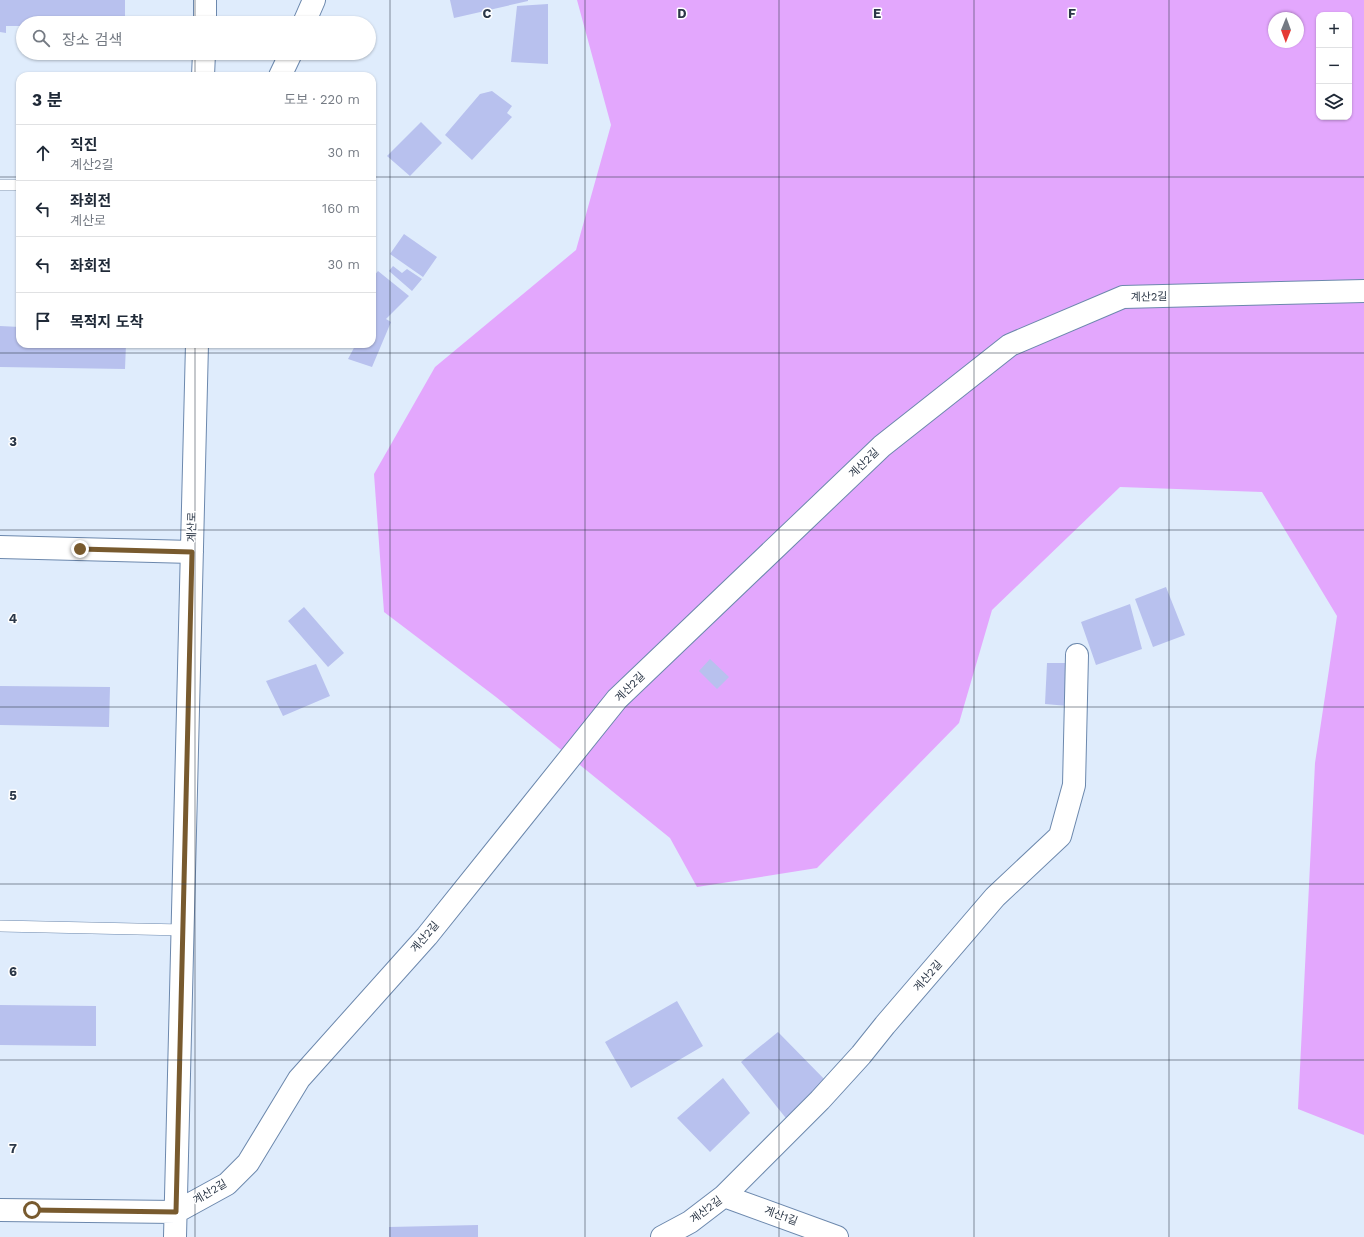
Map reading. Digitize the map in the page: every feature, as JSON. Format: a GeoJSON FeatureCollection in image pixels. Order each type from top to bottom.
{"type":"FeatureCollection","features":[{"type":"Feature","properties":{"kind":"street"},"geometry":{"type":"LineString","coordinates":[[205,16],[206,0]]}},
{"type":"Feature","properties":{"kind":"street"},"geometry":{"type":"LineString","coordinates":[[307,16],[314,0]]}},
{"type":"Feature","properties":{"kind":"street"},"geometry":{"type":"LineString","coordinates":[[204,60],[204,72]]}},
{"type":"Feature","properties":{"kind":"street"},"geometry":{"type":"LineString","coordinates":[[282,72],[288,60]]}},
{"type":"Feature","properties":{"kind":"street","name":"계산2길"},"geometry":{"type":"LineString","coordinates":[[0,1210],[176,1212],[227,1184],[248,1163],[299,1079],[427,936],[617,699],[882,446],[1010,345],[1123,297],[1364,291]]}},
{"type":"Feature","properties":{"kind":"street","name":"계산로"},"geometry":{"type":"LineString","coordinates":[[175,1237],[197,348]]}},
{"type":"Feature","properties":{"kind":"street"},"geometry":{"type":"LineString","coordinates":[[0,547],[192,552]]}},
{"type":"Feature","properties":{"kind":"street","name":"계산2길"},"geometry":{"type":"LineString","coordinates":[[662,1237],[690,1222],[724,1196],[820,1100],[995,897],[1060,836],[1074,785],[1077,655]]}},
{"type":"Feature","properties":{"kind":"street","name":"계산1길"},"geometry":{"type":"LineString","coordinates":[[724,1196],[837,1237]]}},
{"type":"Feature","properties":{"kind":"lane"},"geometry":{"type":"LineString","coordinates":[[0,185],[16,185]]}},
{"type":"Feature","properties":{"kind":"lane"},"geometry":{"type":"LineString","coordinates":[[0,926],[183,930]]}},
{"type":"Feature","properties":{"kind":"shaded area"},"geometry":{"type":"Polygon","coordinates":[[[577,0],[1364,0],[1364,1135],[1298,1109],[1315,763],[1337,616],[1262,492],[1120,487],[992,610],[959,723],[817,868],[697,887],[670,838],[496,697],[384,612],[374,474],[435,367],[576,250],[611,125],[577,0]]]}},
{"type":"Feature","properties":{"kind":"building"},"geometry":{"type":"Polygon","coordinates":[[[0,0],[125,0],[125,16],[16,16],[16,26],[6,26],[6,33],[0,32],[0,0]]]}},
{"type":"Feature","properties":{"kind":"building"},"geometry":{"type":"Polygon","coordinates":[[[450,0],[528,0],[528,1],[454,18],[450,0]]]}},
{"type":"Feature","properties":{"kind":"building"},"geometry":{"type":"Polygon","coordinates":[[[548,4],[548,64],[511,62],[517,6],[548,4]]]}},
{"type":"Feature","properties":{"kind":"building"},"geometry":{"type":"Polygon","coordinates":[[[492,91],[512,106],[507,113],[512,117],[472,160],[445,135],[480,94],[492,91]]]}},
{"type":"Feature","properties":{"kind":"building"},"geometry":{"type":"Polygon","coordinates":[[[421,122],[442,143],[410,176],[387,156],[421,122]]]}},
{"type":"Feature","properties":{"kind":"building"},"geometry":{"type":"Polygon","coordinates":[[[404,234],[437,257],[423,277],[390,254],[404,234]]]}},
{"type":"Feature","properties":{"kind":"building"},"geometry":{"type":"Polygon","coordinates":[[[393,266],[402,273],[407,269],[422,279],[412,291],[389,271],[393,266]]]}},
{"type":"Feature","properties":{"kind":"building"},"geometry":{"type":"Polygon","coordinates":[[[378,271],[409,296],[386,319],[391,322],[372,367],[348,359],[354,348],[376,348],[376,273],[378,271]]]}},
{"type":"Feature","properties":{"kind":"building"},"geometry":{"type":"Polygon","coordinates":[[[0,326],[16,327],[16,348],[126,348],[125,369],[0,367],[0,326]]]}},
{"type":"Feature","properties":{"kind":"building"},"geometry":{"type":"Polygon","coordinates":[[[1166,587],[1185,635],[1153,647],[1135,599],[1166,587]]]}},
{"type":"Feature","properties":{"kind":"building"},"geometry":{"type":"Polygon","coordinates":[[[1130,604],[1142,649],[1096,665],[1081,622],[1130,604]]]}},
{"type":"Feature","properties":{"kind":"building"},"geometry":{"type":"Polygon","coordinates":[[[304,607],[344,653],[328,667],[288,621],[304,607]]]}},
{"type":"Feature","properties":{"kind":"building"},"geometry":{"type":"Polygon","coordinates":[[[710,659],[729,677],[717,689],[699,671],[710,659]]]}},
{"type":"Feature","properties":{"kind":"building"},"geometry":{"type":"Polygon","coordinates":[[[1047,663],[1070,663],[1068,706],[1045,704],[1047,663]]]}},
{"type":"Feature","properties":{"kind":"building"},"geometry":{"type":"Polygon","coordinates":[[[316,664],[330,696],[283,716],[266,681],[316,664]]]}},
{"type":"Feature","properties":{"kind":"building"},"geometry":{"type":"Polygon","coordinates":[[[0,686],[110,687],[109,727],[0,725],[0,686]]]}},
{"type":"Feature","properties":{"kind":"building"},"geometry":{"type":"Polygon","coordinates":[[[677,1001],[703,1046],[631,1088],[605,1042],[677,1001]]]}},
{"type":"Feature","properties":{"kind":"building"},"geometry":{"type":"Polygon","coordinates":[[[0,1005],[96,1006],[96,1046],[0,1045],[0,1005]]]}},
{"type":"Feature","properties":{"kind":"building"},"geometry":{"type":"Polygon","coordinates":[[[778,1032],[829,1084],[789,1122],[741,1062],[778,1032]]]}},
{"type":"Feature","properties":{"kind":"building"},"geometry":{"type":"Polygon","coordinates":[[[723,1078],[750,1113],[710,1152],[677,1118],[723,1078]]]}},
{"type":"Feature","properties":{"kind":"building"},"geometry":{"type":"Polygon","coordinates":[[[478,1225],[478,1237],[389,1237],[389,1227],[478,1225]]]}},
{"type":"Feature","properties":{"kind":"route"},"geometry":{"type":"LineString","coordinates":[[32,1210],[176,1212],[192,552],[80,549]]}}]}
